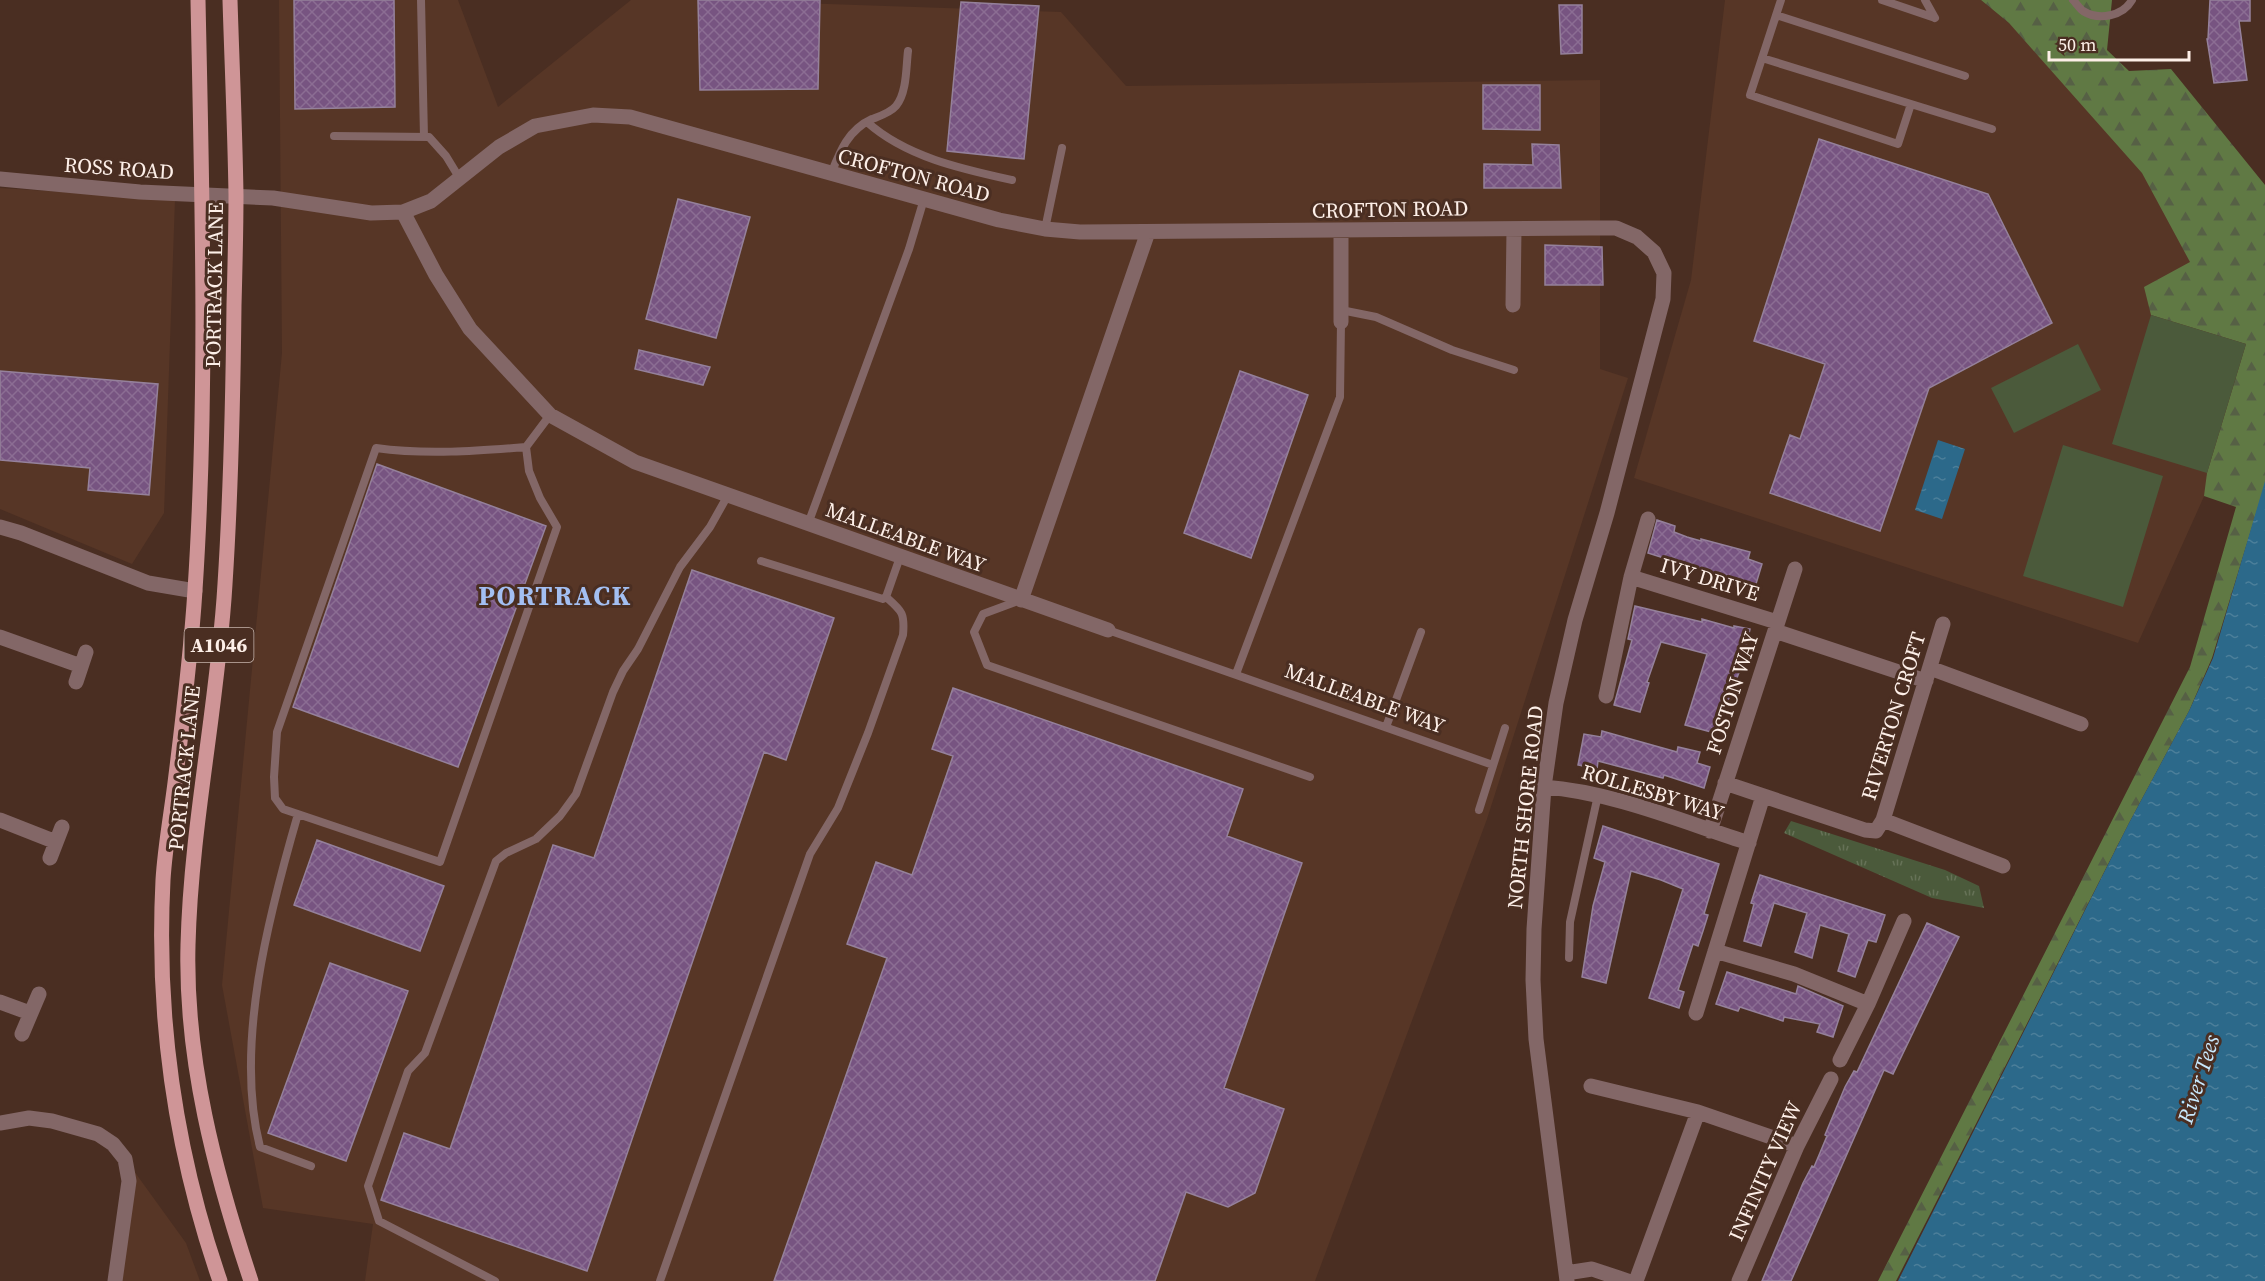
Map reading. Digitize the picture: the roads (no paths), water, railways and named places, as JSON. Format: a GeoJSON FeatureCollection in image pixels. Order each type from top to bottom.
{"type":"FeatureCollection","features":[{"type":"Feature","properties":{"kind":"main road","name":"PORTRACK LANE"},"geometry":{"type":"LineString","coordinates":[[198,0],[202,353],[195,591],[163,878],[161,992],[167,1063],[181,1144],[207,1246],[220,1281]]}},
{"type":"Feature","properties":{"kind":"main road","name":"PORTRACK LANE"},"geometry":{"type":"LineString","coordinates":[[230,0],[236,196],[232,472],[225,590],[195,857],[188,945],[189,1000],[199,1085],[211,1146],[228,1211],[251,1281]]}},
{"type":"Feature","properties":{"kind":"street","name":"CROFTON ROAD"},"geometry":{"type":"LineString","coordinates":[[236,196],[273,198],[372,213],[403,212],[431,201],[499,147],[535,126],[593,115],[630,117],[924,200],[999,220],[1045,229],[1080,232],[1148,232],[1616,228]]}},
{"type":"Feature","properties":{"kind":"street","name":"ROSS ROAD"},"geometry":{"type":"LineString","coordinates":[[0,179],[140,192],[236,196]]}},
{"type":"Feature","properties":{"kind":"street","name":"MALLEABLE WAY"},"geometry":{"type":"LineString","coordinates":[[403,212],[436,276],[470,329],[550,415],[635,462],[1108,630]]}},
{"type":"Feature","properties":{"kind":"street","name":"NORTH SHORE ROAD"},"geometry":{"type":"LineString","coordinates":[[1567,1277],[1543,1100],[1534,1004],[1533,929],[1544,786],[1556,703],[1575,620],[1607,513],[1663,298],[1664,273],[1654,252],[1637,237],[1616,228]]}},
{"type":"Feature","properties":{"kind":"street"},"geometry":{"type":"LineString","coordinates":[[1513,305],[1514,229]]}},
{"type":"Feature","properties":{"kind":"street"},"geometry":{"type":"LineString","coordinates":[[1341,231],[1341,316]]}},
{"type":"Feature","properties":{"kind":"street"},"geometry":{"type":"LineString","coordinates":[[1021,600],[1148,232]]}},
{"type":"Feature","properties":{"kind":"street"},"geometry":{"type":"LineString","coordinates":[[1606,696],[1631,577],[1648,519]]}},
{"type":"Feature","properties":{"kind":"street"},"geometry":{"type":"LineString","coordinates":[[0,527],[21,533],[148,584],[195,591]]}},
{"type":"Feature","properties":{"kind":"street","name":"FOSTON WAY"},"geometry":{"type":"LineString","coordinates":[[1710,831],[1794,569]]}},
{"type":"Feature","properties":{"kind":"street","name":"IVY DRIVE"},"geometry":{"type":"LineString","coordinates":[[1631,577],[2081,724]]}},
{"type":"Feature","properties":{"kind":"street","name":"RIVERTON CROFT"},"geometry":{"type":"LineString","coordinates":[[1883,820],[1943,624]]}},
{"type":"Feature","properties":{"kind":"street"},"geometry":{"type":"LineString","coordinates":[[0,637],[84,659],[76,682]]}},
{"type":"Feature","properties":{"kind":"street"},"geometry":{"type":"LineString","coordinates":[[1725,783],[1865,830],[1876,831],[1883,820],[2003,866]]}},
{"type":"Feature","properties":{"kind":"street","name":"ROLLESBY WAY"},"geometry":{"type":"LineString","coordinates":[[1544,786],[1598,795],[1749,843]]}},
{"type":"Feature","properties":{"kind":"street"},"geometry":{"type":"LineString","coordinates":[[1696,1013],[1763,796]]}},
{"type":"Feature","properties":{"kind":"street"},"geometry":{"type":"LineString","coordinates":[[0,820],[56,842]]}},
{"type":"Feature","properties":{"kind":"street"},"geometry":{"type":"LineString","coordinates":[[50,858],[62,827]]}},
{"type":"Feature","properties":{"kind":"street"},"geometry":{"type":"LineString","coordinates":[[1840,1060],[1868,1004],[1904,921]]}},
{"type":"Feature","properties":{"kind":"street"},"geometry":{"type":"LineString","coordinates":[[1715,951],[1794,974],[1868,1004]]}},
{"type":"Feature","properties":{"kind":"street"},"geometry":{"type":"LineString","coordinates":[[22,1034],[39,994]]}},
{"type":"Feature","properties":{"kind":"street"},"geometry":{"type":"LineString","coordinates":[[0,1002],[30,1013]]}},
{"type":"Feature","properties":{"kind":"street","name":"INFINITY VIEW"},"geometry":{"type":"LineString","coordinates":[[1739,1281],[1797,1146],[1831,1080]]}},
{"type":"Feature","properties":{"kind":"street"},"geometry":{"type":"LineString","coordinates":[[1590,1086],[1698,1112],[1797,1146]]}},
{"type":"Feature","properties":{"kind":"street"},"geometry":{"type":"LineString","coordinates":[[1636,1281],[1698,1112]]}},
{"type":"Feature","properties":{"kind":"street"},"geometry":{"type":"LineString","coordinates":[[0,1123],[29,1118],[52,1121],[98,1134],[113,1144],[125,1159],[129,1181],[115,1281]]}},
{"type":"Feature","properties":{"kind":"street"},"geometry":{"type":"LineString","coordinates":[[1567,1277],[1592,1269],[1628,1281]]}},
{"type":"Feature","properties":{"kind":"lane"},"geometry":{"type":"LineString","coordinates":[[421,0],[424,137]]}},
{"type":"Feature","properties":{"kind":"lane"},"geometry":{"type":"LineString","coordinates":[[1781,0],[1750,95],[1898,144],[1911,104]]}},
{"type":"Feature","properties":{"kind":"lane"},"geometry":{"type":"LineString","coordinates":[[1882,0],[1935,18],[1925,0]]}},
{"type":"Feature","properties":{"kind":"lane"},"geometry":{"type":"LineString","coordinates":[[2073,0],[2083,11],[2103,17],[2120,12],[2132,0]]}},
{"type":"Feature","properties":{"kind":"lane"},"geometry":{"type":"LineString","coordinates":[[1776,15],[1965,76]]}},
{"type":"Feature","properties":{"kind":"lane"},"geometry":{"type":"LineString","coordinates":[[831,174],[847,140],[855,130],[885,114],[898,104],[908,51]]}},
{"type":"Feature","properties":{"kind":"lane"},"geometry":{"type":"LineString","coordinates":[[1762,58],[1992,129]]}},
{"type":"Feature","properties":{"kind":"lane"},"geometry":{"type":"LineString","coordinates":[[867,122],[882,135],[908,148],[955,166],[1012,180]]}},
{"type":"Feature","properties":{"kind":"lane"},"geometry":{"type":"LineString","coordinates":[[334,136],[429,137],[446,156],[460,179]]}},
{"type":"Feature","properties":{"kind":"lane"},"geometry":{"type":"LineString","coordinates":[[1045,229],[1062,148]]}},
{"type":"Feature","properties":{"kind":"lane"},"geometry":{"type":"LineString","coordinates":[[808,524],[909,249],[924,200]]}},
{"type":"Feature","properties":{"kind":"lane"},"geometry":{"type":"LineString","coordinates":[[1236,674],[1340,397],[1341,316],[1376,317],[1452,350],[1514,370]]}},
{"type":"Feature","properties":{"kind":"lane"},"geometry":{"type":"LineString","coordinates":[[526,447],[476,452],[398,451],[376,448],[278,732],[274,777],[275,798],[283,809],[440,862],[557,526],[540,498],[529,471],[526,447],[550,415]]}},
{"type":"Feature","properties":{"kind":"lane"},"geometry":{"type":"LineString","coordinates":[[495,1281],[379,1221],[368,1186],[408,1071],[425,1053],[496,861],[506,853],[537,839],[560,816],[576,794],[613,692],[623,671],[638,648],[680,567],[710,527],[728,495]]}},
{"type":"Feature","properties":{"kind":"lane"},"geometry":{"type":"LineString","coordinates":[[886,597],[900,557]]}},
{"type":"Feature","properties":{"kind":"lane"},"geometry":{"type":"LineString","coordinates":[[660,1281],[810,854],[838,808],[868,734],[903,635],[902,611],[886,597],[876,598],[761,561]]}},
{"type":"Feature","properties":{"kind":"lane"},"geometry":{"type":"LineString","coordinates":[[1021,600],[984,614],[975,632],[987,665],[1310,777]]}},
{"type":"Feature","properties":{"kind":"lane","name":"MALLEABLE WAY"},"geometry":{"type":"LineString","coordinates":[[1108,630],[1493,765]]}},
{"type":"Feature","properties":{"kind":"lane"},"geometry":{"type":"LineString","coordinates":[[1386,728],[1421,632]]}},
{"type":"Feature","properties":{"kind":"lane"},"geometry":{"type":"LineString","coordinates":[[1479,810],[1505,728]]}},
{"type":"Feature","properties":{"kind":"lane"},"geometry":{"type":"LineString","coordinates":[[1569,958],[1570,922],[1598,795]]}},
{"type":"Feature","properties":{"kind":"lane"},"geometry":{"type":"LineString","coordinates":[[298,814],[274,896],[252,1022],[251,1089],[254,1124],[260,1147],[310,1166]]}},
{"type":"Feature","properties":{"kind":"water"},"geometry":{"type":"Polygon","coordinates":[[[1938,440],[1965,449],[1942,519],[1915,510],[1938,440]]]}},
{"type":"Feature","properties":{"kind":"water","name":"River Tees"},"geometry":{"type":"Polygon","coordinates":[[[2265,481],[2265,1281],[1898,1281],[2129,823],[2189,711],[2213,658],[2265,481]]]}},
{"type":"Feature","properties":{"kind":"district","name":"PORTRACK"},"geometry":{"type":"Point","coordinates":[555,595]}}]}
